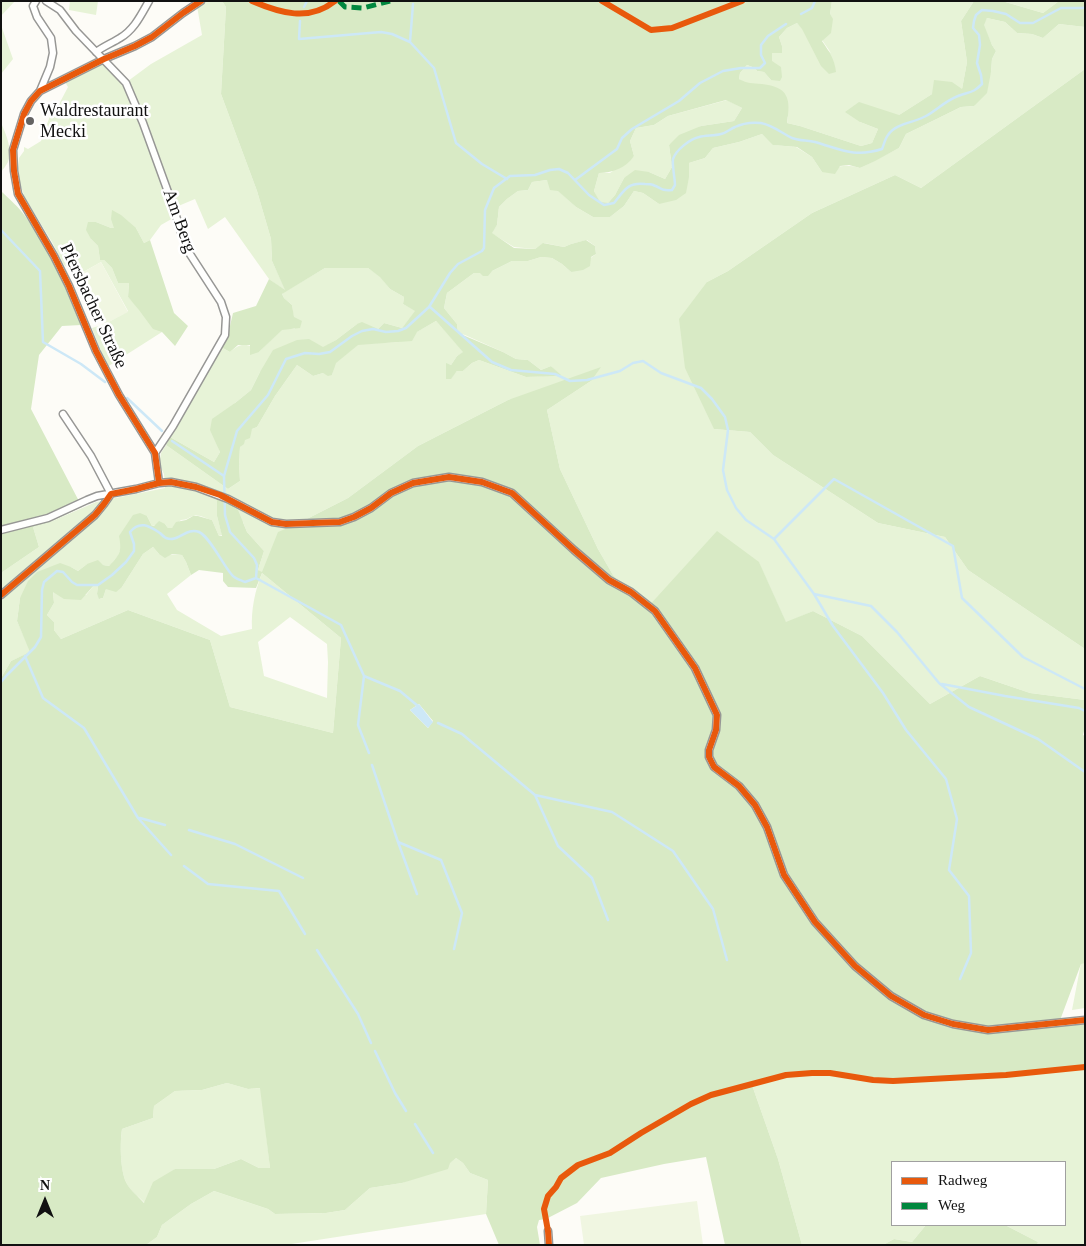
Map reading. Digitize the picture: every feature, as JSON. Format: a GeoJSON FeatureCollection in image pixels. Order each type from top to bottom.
{"type":"FeatureCollection","features":[{"type":"Feature","properties":{"kind":"street","name":"Am Berg"},"geometry":{"type":"LineString","coordinates":[[46,1],[60,10],[76,31],[126,83],[172,202],[186,248],[220,302],[226,316],[224,335],[173,426],[155,453]]}},
{"type":"Feature","properties":{"kind":"street"},"geometry":{"type":"LineString","coordinates":[[96,52],[122,37],[132,28],[137,23],[149,1]]}},
{"type":"Feature","properties":{"kind":"street","name":"Pfersbacher Straße"},"geometry":{"type":"LineString","coordinates":[[159,483],[155,453],[110,378],[54,256],[18,194],[13,150],[24,114],[31,101],[40,91],[152,37],[201,1]]}},
{"type":"Feature","properties":{"kind":"street"},"geometry":{"type":"LineString","coordinates":[[34,4],[36,17],[51,38],[53,53],[50,67],[40,91]]}},
{"type":"Feature","properties":{"kind":"street"},"geometry":{"type":"LineString","coordinates":[[63,414],[91,456],[111,494]]}},
{"type":"Feature","properties":{"kind":"street"},"geometry":{"type":"LineString","coordinates":[[1,530],[48,518],[97,496],[171,482],[196,487],[220,495],[272,522],[286,524],[340,522],[371,508],[391,493],[413,483],[449,477],[482,482],[512,493],[609,580],[631,592],[655,611],[695,668],[717,715],[716,730],[709,750],[709,757],[714,767],[739,786],[755,805],[766,827],[784,875],[815,922],[856,966],[891,996],[924,1014],[952,1024],[988,1030],[1085,1020]]}},
{"type":"Feature","properties":{"kind":"street"},"geometry":{"type":"LineString","coordinates":[[1,595],[95,514],[111,494]]}},
{"type":"Feature","properties":{"kind":"street"},"geometry":{"type":"LineString","coordinates":[[548,1231],[549,1245]]}},
{"type":"Feature","properties":{"kind":"green space"},"geometry":{"type":"Polygon","coordinates":[[[1,1],[15,1],[1,16],[1,1]]]}},
{"type":"Feature","properties":{"kind":"green space"},"geometry":{"type":"Polygon","coordinates":[[[70,1],[98,1],[96,15],[69,10],[70,1]]]}},
{"type":"Feature","properties":{"kind":"green space"},"geometry":{"type":"Polygon","coordinates":[[[207,1],[222,1],[226,7],[221,94],[257,191],[271,239],[272,261],[286,291],[325,268],[368,268],[380,276],[390,289],[404,297],[403,304],[416,311],[402,328],[384,323],[378,329],[357,324],[323,348],[260,372],[251,390],[235,403],[217,443],[220,452],[214,462],[170,437],[221,347],[230,352],[241,345],[248,345],[259,352],[282,329],[295,329],[292,305],[282,294],[285,291],[269,279],[225,217],[208,229],[195,199],[176,207],[128,81],[151,64],[202,35],[197,6],[207,1]]]}},
{"type":"Feature","properties":{"kind":"green space"},"geometry":{"type":"Polygon","coordinates":[[[222,1],[832,1],[830,14],[833,19],[831,33],[822,41],[833,60],[836,72],[829,74],[821,66],[797,23],[787,28],[779,37],[782,53],[772,53],[772,61],[781,67],[782,77],[780,81],[771,80],[764,72],[757,71],[755,68],[747,65],[740,73],[739,79],[748,83],[771,86],[783,91],[789,107],[787,123],[861,146],[872,143],[878,129],[860,122],[845,112],[859,102],[899,115],[932,94],[934,80],[952,82],[962,89],[967,62],[961,21],[974,1],[1002,1],[1043,13],[1059,1],[1085,1],[1085,27],[1059,24],[1043,38],[1032,34],[1017,33],[1005,22],[987,18],[984,25],[996,51],[992,59],[987,93],[974,106],[961,107],[906,134],[899,148],[860,168],[849,165],[840,166],[835,174],[822,172],[812,157],[797,147],[773,145],[762,134],[713,148],[705,158],[689,163],[686,193],[676,200],[659,204],[643,193],[634,191],[624,206],[610,217],[593,217],[576,207],[558,191],[550,190],[547,180],[532,182],[528,190],[518,191],[499,207],[497,225],[492,233],[514,248],[535,249],[543,243],[564,247],[586,240],[595,246],[596,254],[591,257],[590,266],[583,270],[571,272],[552,258],[541,257],[528,261],[512,261],[492,271],[488,276],[474,273],[447,293],[444,308],[457,324],[458,333],[516,359],[528,360],[541,370],[551,366],[561,375],[526,377],[479,360],[463,371],[457,371],[451,379],[446,379],[446,363],[451,365],[457,356],[463,352],[436,321],[417,332],[412,341],[358,345],[336,363],[332,375],[328,376],[323,373],[313,376],[297,365],[275,396],[257,427],[252,429],[250,438],[245,440],[244,444],[240,447],[240,481],[228,489],[166,445],[170,437],[214,462],[220,452],[210,430],[212,419],[251,390],[273,350],[297,340],[309,339],[323,347],[362,322],[378,329],[384,323],[402,328],[415,311],[403,304],[404,297],[390,289],[380,277],[368,268],[325,268],[282,294],[292,305],[294,317],[302,321],[300,328],[282,330],[259,352],[250,355],[250,345],[238,345],[230,352],[221,347],[227,339],[233,313],[256,306],[269,279],[285,290],[272,261],[271,239],[257,191],[221,94],[226,7],[222,1]],[[726,100],[668,116],[654,125],[636,128],[630,141],[634,156],[631,160],[618,169],[599,173],[594,191],[600,202],[608,203],[615,195],[624,178],[635,170],[649,172],[665,179],[672,167],[669,145],[679,135],[701,126],[734,121],[742,108],[726,100]]]}},
{"type":"Feature","properties":{"kind":"green space"},"geometry":{"type":"Polygon","coordinates":[[[832,1],[974,1],[961,21],[967,62],[962,89],[932,94],[899,115],[860,122],[878,129],[872,143],[861,146],[787,123],[788,117],[760,84],[747,84],[739,79],[740,73],[747,65],[755,68],[757,71],[764,72],[771,80],[772,53],[782,46],[779,37],[787,28],[797,23],[831,53],[822,40],[832,1]]]}},
{"type":"Feature","properties":{"kind":"green space"},"geometry":{"type":"Polygon","coordinates":[[[1002,1],[1059,1],[1043,13],[1002,1]]]}},
{"type":"Feature","properties":{"kind":"green space"},"geometry":{"type":"Polygon","coordinates":[[[987,18],[1005,22],[1017,33],[1032,34],[1043,38],[1059,24],[1085,27],[1085,69],[921,188],[895,175],[812,213],[728,271],[707,282],[714,429],[750,432],[773,455],[878,523],[945,537],[968,570],[1085,649],[1085,700],[1030,693],[980,676],[930,704],[862,636],[813,611],[786,623],[759,563],[647,608],[613,575],[598,549],[560,469],[547,410],[591,381],[508,400],[418,446],[348,498],[295,525],[262,573],[258,570],[264,551],[247,532],[243,522],[217,516],[222,535],[219,536],[212,520],[201,516],[192,516],[181,520],[172,528],[168,528],[165,524],[152,526],[147,516],[109,566],[87,564],[78,571],[71,567],[20,598],[17,621],[31,652],[11,661],[1,678],[1,573],[39,547],[33,527],[48,523],[96,502],[165,488],[164,474],[159,464],[161,453],[166,445],[228,489],[240,481],[240,447],[252,429],[257,427],[275,396],[297,365],[313,376],[323,373],[332,375],[335,363],[358,344],[399,342],[436,321],[464,352],[457,356],[451,365],[446,364],[446,379],[451,378],[457,371],[463,371],[479,360],[526,377],[560,375],[551,366],[541,370],[528,360],[516,359],[458,333],[457,324],[444,308],[447,293],[474,273],[492,271],[512,261],[528,261],[541,257],[552,258],[571,272],[596,254],[595,246],[587,240],[564,247],[544,243],[535,249],[514,247],[491,233],[497,225],[499,207],[518,191],[528,190],[532,182],[547,180],[576,207],[593,217],[610,217],[624,206],[634,191],[643,193],[659,204],[689,177],[689,163],[705,158],[713,148],[762,134],[774,145],[796,147],[812,157],[822,172],[845,166],[860,168],[899,148],[906,134],[961,107],[974,106],[991,72],[992,59],[996,51],[983,25],[987,18]]]}},
{"type":"Feature","properties":{"kind":"green space"},"geometry":{"type":"Polygon","coordinates":[[[1,25],[13,59],[1,74],[1,25]]]}},
{"type":"Feature","properties":{"kind":"green space"},"geometry":{"type":"Polygon","coordinates":[[[104,63],[124,84],[141,124],[175,217],[161,225],[150,240],[144,243],[136,228],[111,228],[96,222],[91,239],[98,246],[100,260],[104,260],[112,268],[118,283],[129,283],[128,297],[162,332],[107,367],[92,328],[105,324],[128,311],[101,262],[78,275],[64,265],[25,198],[20,184],[18,168],[19,158],[24,151],[24,147],[28,149],[41,141],[50,116],[57,108],[68,87],[65,82],[104,63]]]}},
{"type":"Feature","properties":{"kind":"green space"},"geometry":{"type":"Polygon","coordinates":[[[1085,69],[1085,649],[968,570],[945,537],[878,523],[773,455],[750,432],[714,429],[685,368],[679,319],[707,282],[728,271],[812,213],[895,175],[921,188],[1085,69]]]}},
{"type":"Feature","properties":{"kind":"green space"},"geometry":{"type":"Polygon","coordinates":[[[727,100],[742,108],[734,121],[701,126],[669,145],[672,167],[665,179],[649,172],[624,178],[615,195],[608,203],[600,203],[594,191],[599,173],[610,173],[634,156],[630,141],[636,128],[654,125],[668,116],[727,100]]]}},
{"type":"Feature","properties":{"kind":"green space"},"geometry":{"type":"Polygon","coordinates":[[[1,123],[10,152],[8,162],[1,172],[1,123]]]}},
{"type":"Feature","properties":{"kind":"green space"},"geometry":{"type":"Polygon","coordinates":[[[1,191],[23,213],[49,254],[81,325],[62,326],[39,355],[31,409],[82,507],[48,523],[33,527],[39,547],[1,573],[1,191]]]}},
{"type":"Feature","properties":{"kind":"green space"},"geometry":{"type":"Polygon","coordinates":[[[112,210],[136,228],[144,243],[150,240],[174,313],[188,326],[175,346],[162,332],[153,329],[128,297],[129,283],[118,283],[112,268],[104,260],[100,260],[98,246],[86,230],[88,222],[96,222],[114,228],[111,219],[112,210]]]}},
{"type":"Feature","properties":{"kind":"green space"},"geometry":{"type":"Polygon","coordinates":[[[101,262],[128,312],[105,324],[78,275],[101,262]]]}},
{"type":"Feature","properties":{"kind":"green space"},"geometry":{"type":"Polygon","coordinates":[[[601,367],[591,381],[547,410],[560,469],[598,549],[613,575],[647,608],[717,531],[759,562],[786,622],[813,611],[862,636],[930,704],[980,676],[1030,693],[1085,700],[1085,727],[1083,735],[1085,736],[1085,963],[1081,964],[1059,1023],[1085,1016],[1085,1068],[1035,1074],[939,1081],[887,1082],[826,1074],[799,1075],[752,1085],[778,1159],[802,1245],[725,1245],[706,1157],[601,1178],[577,1203],[546,1219],[539,1220],[537,1227],[540,1245],[499,1245],[486,1214],[488,1180],[470,1173],[463,1163],[456,1158],[450,1163],[448,1169],[402,1183],[370,1188],[345,1210],[326,1213],[275,1214],[268,1209],[214,1191],[191,1204],[162,1225],[157,1237],[146,1245],[1,1245],[1,678],[11,661],[30,652],[17,621],[20,598],[28,581],[37,572],[60,563],[78,571],[87,564],[98,560],[103,565],[109,566],[119,552],[119,536],[133,515],[140,513],[147,516],[152,526],[159,521],[168,528],[172,528],[176,522],[198,516],[212,520],[219,536],[222,536],[217,516],[217,493],[233,499],[233,507],[238,510],[247,532],[264,551],[258,570],[262,572],[278,532],[348,498],[418,446],[508,400],[601,367]],[[153,547],[143,554],[122,587],[116,592],[106,589],[103,598],[99,599],[97,594],[98,586],[95,584],[81,600],[64,599],[53,592],[54,603],[47,615],[54,622],[54,630],[61,639],[128,610],[210,640],[230,707],[333,733],[341,638],[262,573],[256,588],[228,587],[223,581],[223,573],[199,570],[191,575],[182,555],[172,554],[165,558],[153,547]],[[419,704],[410,710],[428,728],[433,721],[419,704]],[[227,1083],[202,1090],[175,1091],[154,1106],[153,1118],[122,1129],[121,1156],[124,1177],[129,1187],[144,1203],[153,1182],[175,1169],[214,1169],[241,1159],[259,1168],[270,1168],[260,1088],[248,1089],[227,1083]]]}},
{"type":"Feature","properties":{"kind":"green space"},"geometry":{"type":"Polygon","coordinates":[[[153,547],[159,554],[182,555],[191,575],[167,594],[177,610],[221,636],[252,629],[255,593],[262,573],[341,638],[333,733],[230,707],[210,640],[128,610],[61,639],[54,630],[54,622],[47,615],[54,603],[53,591],[86,595],[95,584],[98,586],[97,594],[100,599],[103,598],[106,589],[122,587],[143,554],[153,547]],[[290,617],[258,642],[264,676],[327,698],[327,644],[290,617]]]}},
{"type":"Feature","properties":{"kind":"green space"},"geometry":{"type":"Polygon","coordinates":[[[1081,963],[1085,963],[1085,1008],[1072,1010],[1081,963]]]}},
{"type":"Feature","properties":{"kind":"green space"},"geometry":{"type":"Polygon","coordinates":[[[1085,1068],[1085,1245],[1037,1245],[1038,1242],[1007,1226],[1066,1226],[1066,1161],[891,1161],[891,1226],[925,1226],[912,1242],[894,1239],[883,1245],[802,1245],[778,1159],[752,1085],[799,1075],[826,1074],[887,1082],[939,1081],[1035,1074],[1085,1068]]]}},
{"type":"Feature","properties":{"kind":"green space"},"geometry":{"type":"Polygon","coordinates":[[[227,1083],[248,1089],[261,1088],[270,1168],[259,1168],[241,1159],[214,1169],[175,1169],[145,1203],[129,1188],[124,1177],[121,1156],[122,1129],[153,1118],[154,1106],[175,1091],[202,1090],[227,1083]]]}},
{"type":"Feature","properties":{"kind":"green space"},"geometry":{"type":"Polygon","coordinates":[[[456,1158],[463,1163],[470,1173],[488,1180],[486,1214],[285,1245],[146,1245],[157,1237],[162,1225],[191,1204],[214,1191],[268,1209],[275,1214],[326,1213],[345,1210],[370,1188],[402,1183],[449,1163],[456,1158]]]}},
{"type":"Feature","properties":{"kind":"green space"},"geometry":{"type":"Polygon","coordinates":[[[697,1201],[703,1245],[584,1245],[580,1216],[697,1201]]]}},
{"type":"Feature","properties":{"kind":"green space"},"geometry":{"type":"Polygon","coordinates":[[[925,1226],[1007,1226],[1038,1242],[1037,1245],[883,1245],[894,1239],[912,1242],[925,1226]]]}},
{"type":"Feature","properties":{"kind":"water"},"geometry":{"type":"Polygon","coordinates":[[[419,704],[433,722],[428,728],[410,710],[419,704]]]}},
{"type":"Feature","properties":{"kind":"waterway"},"geometry":{"type":"LineString","coordinates":[[304,7],[307,1]]}},
{"type":"Feature","properties":{"kind":"waterway"},"geometry":{"type":"LineString","coordinates":[[801,14],[812,8],[815,1]]}},
{"type":"Feature","properties":{"kind":"waterway"},"geometry":{"type":"LineString","coordinates":[[410,42],[413,4]]}},
{"type":"Feature","properties":{"kind":"waterway"},"geometry":{"type":"LineString","coordinates":[[1,682],[35,647],[41,637],[42,590],[44,582],[57,571],[63,572],[77,585],[98,585],[126,562],[134,551],[130,532],[137,526],[148,526],[165,538],[170,539],[194,531],[199,532],[208,539],[233,576],[245,582],[256,578],[257,565],[254,558],[230,532],[225,515],[224,476],[237,431],[268,395],[286,359],[305,353],[319,354],[330,352],[362,331],[373,329],[386,332],[398,331],[406,328],[429,307],[450,273],[458,264],[482,251],[484,248],[485,210],[494,188],[510,176],[535,175],[559,169],[568,173],[589,195],[604,205],[614,203],[626,188],[634,184],[651,184],[663,190],[672,190],[675,185],[673,159],[688,142],[695,138],[716,135],[744,124],[754,123],[773,127],[798,140],[815,142],[847,152],[872,152],[882,149],[891,131],[926,116],[949,100],[973,91],[982,84],[977,63],[980,45],[979,35],[973,28],[976,15],[982,10],[1006,14],[1020,23],[1033,23],[1061,8],[1085,7]]}},
{"type":"Feature","properties":{"kind":"waterway"},"geometry":{"type":"LineString","coordinates":[[300,21],[299,39],[381,32],[392,34],[410,42],[434,68],[456,143],[482,164],[507,179]]}},
{"type":"Feature","properties":{"kind":"waterway"},"geometry":{"type":"LineString","coordinates":[[575,180],[617,149],[622,138],[632,129],[679,101],[700,83],[723,71],[741,68],[760,68],[765,63],[761,55],[761,45],[768,36],[786,24]]}},
{"type":"Feature","properties":{"kind":"waterway"},"geometry":{"type":"LineString","coordinates":[[1,230],[40,271],[43,342],[81,364],[105,382]]}},
{"type":"Feature","properties":{"kind":"waterway"},"geometry":{"type":"LineString","coordinates":[[430,307],[492,362],[511,370],[555,374],[570,381],[587,380],[620,371],[633,363],[643,361],[661,373],[701,388],[712,399],[725,417],[728,430],[723,470],[727,490],[736,508],[746,520],[774,539],[814,594],[833,626],[883,693],[906,730],[946,779],[957,819],[949,870],[969,896],[971,953],[960,979]]}},
{"type":"Feature","properties":{"kind":"waterway"},"geometry":{"type":"LineString","coordinates":[[127,398],[162,431]]}},
{"type":"Feature","properties":{"kind":"waterway"},"geometry":{"type":"LineString","coordinates":[[172,441],[224,476]]}},
{"type":"Feature","properties":{"kind":"waterway"},"geometry":{"type":"LineString","coordinates":[[774,539],[834,479],[953,546],[962,598],[1023,657],[1085,689]]}},
{"type":"Feature","properties":{"kind":"waterway"},"geometry":{"type":"LineString","coordinates":[[256,578],[341,625],[364,676],[358,725],[369,753]]}},
{"type":"Feature","properties":{"kind":"waterway"},"geometry":{"type":"LineString","coordinates":[[814,594],[871,606],[897,632],[939,683],[969,707],[1038,739],[1085,772]]}},
{"type":"Feature","properties":{"kind":"waterway"},"geometry":{"type":"LineString","coordinates":[[25,656],[43,698],[84,728],[138,818],[171,855]]}},
{"type":"Feature","properties":{"kind":"waterway"},"geometry":{"type":"LineString","coordinates":[[364,676],[400,691],[419,707]]}},
{"type":"Feature","properties":{"kind":"waterway"},"geometry":{"type":"LineString","coordinates":[[942,684],[1079,708],[1085,711]]}},
{"type":"Feature","properties":{"kind":"waterway"},"geometry":{"type":"LineString","coordinates":[[438,723],[462,734],[535,795],[612,812],[673,851],[713,909],[727,960]]}},
{"type":"Feature","properties":{"kind":"waterway"},"geometry":{"type":"LineString","coordinates":[[372,765],[398,842],[441,860],[462,913],[454,949]]}},
{"type":"Feature","properties":{"kind":"waterway"},"geometry":{"type":"LineString","coordinates":[[535,795],[558,846],[592,878],[608,920]]}},
{"type":"Feature","properties":{"kind":"waterway"},"geometry":{"type":"LineString","coordinates":[[140,818],[165,825]]}},
{"type":"Feature","properties":{"kind":"waterway"},"geometry":{"type":"LineString","coordinates":[[189,830],[235,844],[303,878]]}},
{"type":"Feature","properties":{"kind":"waterway"},"geometry":{"type":"LineString","coordinates":[[398,842],[417,894]]}},
{"type":"Feature","properties":{"kind":"waterway"},"geometry":{"type":"LineString","coordinates":[[184,866],[208,884],[279,891],[305,934]]}},
{"type":"Feature","properties":{"kind":"waterway"},"geometry":{"type":"LineString","coordinates":[[317,950],[358,1014],[371,1043]]}},
{"type":"Feature","properties":{"kind":"waterway"},"geometry":{"type":"LineString","coordinates":[[375,1051],[395,1093],[406,1111]]}},
{"type":"Feature","properties":{"kind":"waterway"},"geometry":{"type":"LineString","coordinates":[[415,1124],[433,1153]]}},
{"type":"Feature","properties":{"kind":"marked path"},"geometry":{"type":"LineString","coordinates":[[339,1],[345,7],[363,8],[390,1]]}},
{"type":"Feature","properties":{"kind":"cycle path"},"geometry":{"type":"LineString","coordinates":[[159,483],[155,453],[119,395],[96,351],[69,286],[54,256],[18,194],[13,150],[24,114],[31,101],[40,91],[152,37],[201,1]]}},
{"type":"Feature","properties":{"kind":"cycle path"},"geometry":{"type":"LineString","coordinates":[[252,1],[273,9],[294,13],[315,12],[335,1]]}},
{"type":"Feature","properties":{"kind":"cycle path"},"geometry":{"type":"LineString","coordinates":[[602,1],[651,30],[672,28],[742,1]]}},
{"type":"Feature","properties":{"kind":"cycle path"},"geometry":{"type":"LineString","coordinates":[[1,595],[95,515],[111,494],[159,483],[171,482],[196,487],[220,495],[272,522],[286,524],[340,522],[371,508],[391,493],[413,483],[449,477],[482,482],[512,493],[609,580],[631,592],[655,611],[695,668],[717,715],[716,730],[709,750],[709,757],[714,767],[739,786],[755,805],[767,827],[784,875],[815,922],[855,966],[891,996],[924,1015],[953,1024],[988,1030],[1085,1020]]}},
{"type":"Feature","properties":{"kind":"cycle path"},"geometry":{"type":"LineString","coordinates":[[549,1245],[544,1209],[548,1196],[561,1178],[578,1165],[610,1153],[691,1104],[711,1095],[786,1075],[812,1073],[830,1073],[873,1080],[893,1081],[1006,1075],[1085,1067]]}},
{"type":"Feature","properties":{"kind":"place","name":"Waldrestaurant Mecki"},"geometry":{"type":"Point","coordinates":[30,121]}}]}
